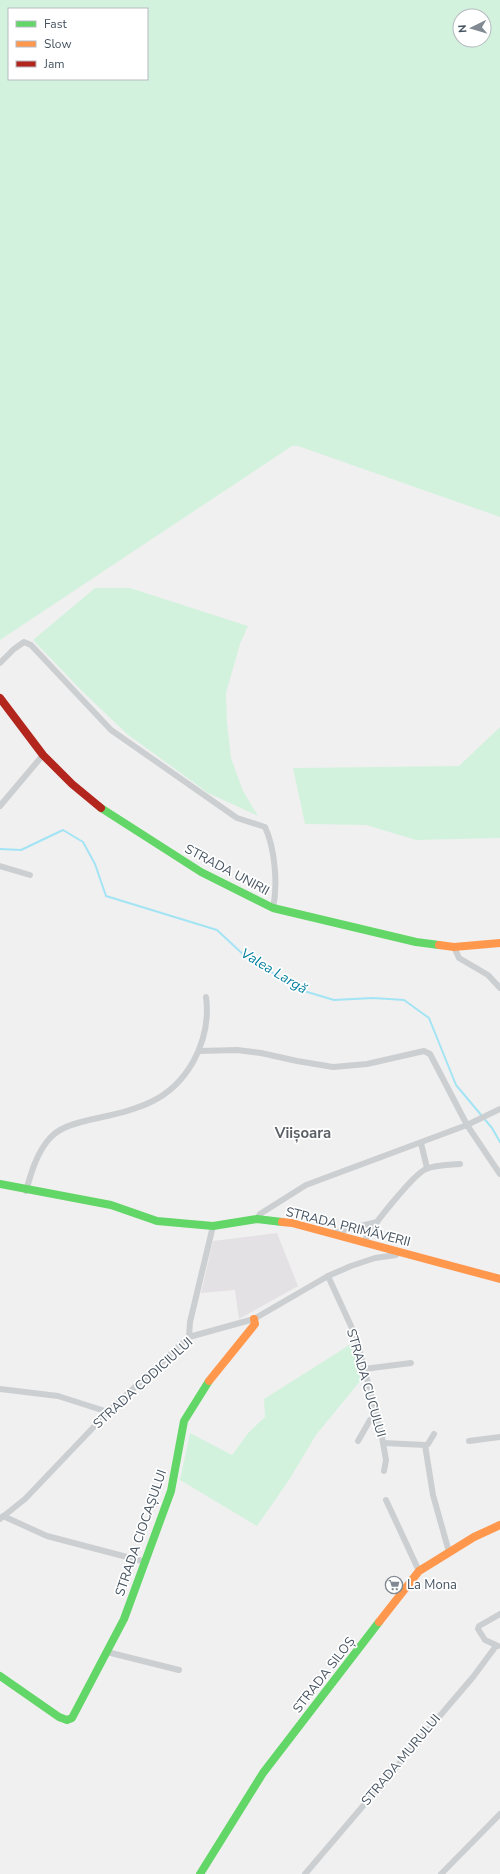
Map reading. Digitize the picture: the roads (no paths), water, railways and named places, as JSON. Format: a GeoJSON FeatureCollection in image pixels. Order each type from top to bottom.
{"type":"FeatureCollection","features":[{"type":"Feature","properties":{"kind":"street"},"geometry":{"type":"LineString","coordinates":[[0,663],[14,649],[24,642],[31,644],[110,730],[237,818],[265,827],[268,834],[274,871],[275,897],[273,908]]}},
{"type":"Feature","properties":{"kind":"street","name":"STRADA UNIRII"},"geometry":{"type":"LineString","coordinates":[[0,698],[44,755],[72,784],[114,817],[201,872],[273,908],[416,942],[454,947],[500,943]]}},
{"type":"Feature","properties":{"kind":"street"},"geometry":{"type":"LineString","coordinates":[[0,806],[44,755]]}},
{"type":"Feature","properties":{"kind":"street"},"geometry":{"type":"LineString","coordinates":[[0,866],[30,875]]}},
{"type":"Feature","properties":{"kind":"street"},"geometry":{"type":"LineString","coordinates":[[454,947],[459,958],[488,975],[500,988]]}},
{"type":"Feature","properties":{"kind":"street"},"geometry":{"type":"LineString","coordinates":[[26,1191],[32,1170],[50,1138],[73,1125],[146,1106],[173,1089],[187,1073],[200,1051],[207,1020],[206,997]]}},
{"type":"Feature","properties":{"kind":"street"},"geometry":{"type":"LineString","coordinates":[[200,1051],[237,1050],[261,1053],[333,1067],[366,1064],[424,1051],[430,1054],[467,1125],[500,1174]]}},
{"type":"Feature","properties":{"kind":"street"},"geometry":{"type":"LineString","coordinates":[[257,1219],[260,1214],[306,1185],[421,1143],[500,1110]]}},
{"type":"Feature","properties":{"kind":"street"},"geometry":{"type":"LineString","coordinates":[[421,1143],[427,1168]]}},
{"type":"Feature","properties":{"kind":"street"},"geometry":{"type":"LineString","coordinates":[[364,1243],[367,1235],[411,1182],[427,1168],[460,1164]]}},
{"type":"Feature","properties":{"kind":"street","name":"STRADA PRIMĂVERII"},"geometry":{"type":"LineString","coordinates":[[0,1184],[26,1191],[111,1206],[157,1221],[213,1226],[257,1219],[292,1223],[500,1279]]}},
{"type":"Feature","properties":{"kind":"street"},"geometry":{"type":"LineString","coordinates":[[330,1233],[378,1222]]}},
{"type":"Feature","properties":{"kind":"street"},"geometry":{"type":"LineString","coordinates":[[189,1337],[190,1322],[213,1226]]}},
{"type":"Feature","properties":{"kind":"street","name":"STRADA CODICIULUI"},"geometry":{"type":"LineString","coordinates":[[1,1517],[25,1499],[108,1412],[189,1337],[254,1319],[328,1276],[351,1266],[375,1258],[396,1255],[399,1252]]}},
{"type":"Feature","properties":{"kind":"street","name":"STRADA CUCULUI"},"geometry":{"type":"LineString","coordinates":[[328,1276],[356,1337],[383,1443],[386,1460],[384,1471]]}},
{"type":"Feature","properties":{"kind":"street","name":"STRADA CIOCAȘULUI"},"geometry":{"type":"LineString","coordinates":[[0,1676],[64,1720],[72,1718],[124,1618],[146,1562],[171,1491],[184,1421],[206,1384],[255,1324],[254,1319]]}},
{"type":"Feature","properties":{"kind":"street"},"geometry":{"type":"LineString","coordinates":[[364,1369],[411,1363]]}},
{"type":"Feature","properties":{"kind":"street"},"geometry":{"type":"LineString","coordinates":[[0,1389],[58,1396],[108,1412]]}},
{"type":"Feature","properties":{"kind":"street"},"geometry":{"type":"LineString","coordinates":[[358,1441],[370,1420],[376,1415]]}},
{"type":"Feature","properties":{"kind":"street"},"geometry":{"type":"LineString","coordinates":[[383,1443],[425,1445],[428,1444],[434,1434]]}},
{"type":"Feature","properties":{"kind":"street"},"geometry":{"type":"LineString","coordinates":[[469,1441],[500,1437]]}},
{"type":"Feature","properties":{"kind":"street"},"geometry":{"type":"LineString","coordinates":[[425,1445],[433,1495],[449,1552]]}},
{"type":"Feature","properties":{"kind":"street"},"geometry":{"type":"LineString","coordinates":[[386,1500],[418,1571]]}},
{"type":"Feature","properties":{"kind":"street"},"geometry":{"type":"LineString","coordinates":[[1,1517],[46,1536],[146,1562]]}},
{"type":"Feature","properties":{"kind":"street","name":"STRADA SILOȘ"},"geometry":{"type":"LineString","coordinates":[[200,1874],[263,1774],[418,1571],[474,1537],[500,1525]]}},
{"type":"Feature","properties":{"kind":"street"},"geometry":{"type":"LineString","coordinates":[[498,1646],[485,1640],[478,1629],[479,1626],[500,1614]]}},
{"type":"Feature","properties":{"kind":"street","name":"STRADA MURULUI"},"geometry":{"type":"LineString","coordinates":[[305,1874],[498,1646]]}},
{"type":"Feature","properties":{"kind":"street"},"geometry":{"type":"LineString","coordinates":[[107,1652],[179,1670]]}},
{"type":"Feature","properties":{"kind":"street"},"geometry":{"type":"LineString","coordinates":[[441,1874],[500,1814]]}},
{"type":"Feature","properties":{"kind":"waterway","name":"Valea Largă"},"geometry":{"type":"LineString","coordinates":[[0,849],[21,850],[63,830],[83,842],[95,864],[106,896],[217,930],[247,958],[304,991],[334,1000],[373,998],[404,1000],[429,1018],[456,1085],[492,1128],[500,1142]]}},
{"type":"Feature","properties":{"kind":"place","name":"La Mona"},"geometry":{"type":"Point","coordinates":[394,1585]}},
{"type":"Feature","properties":{"kind":"district","name":"Viișoara"},"geometry":{"type":"Point","coordinates":[303,1133]}}]}
